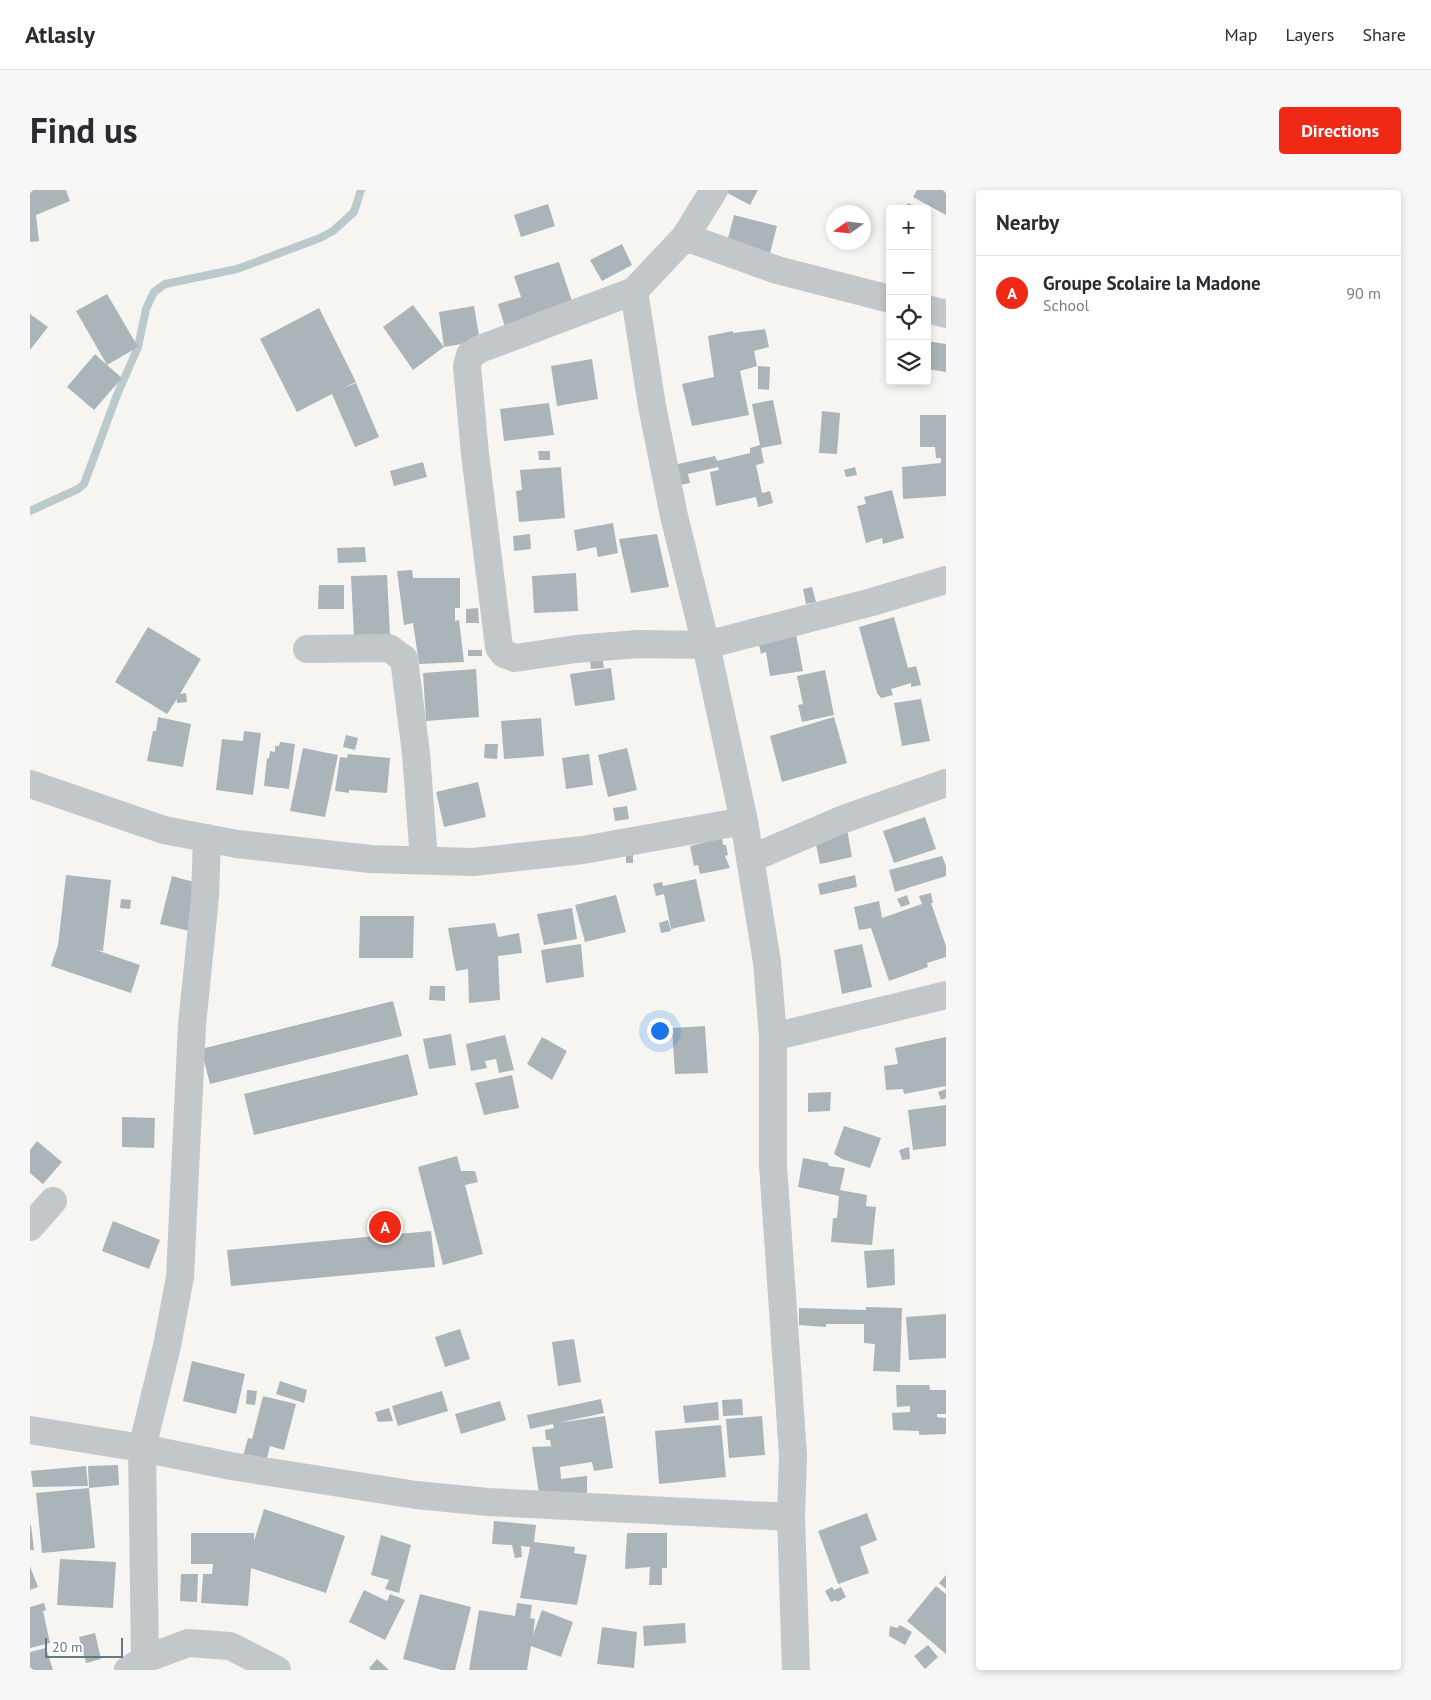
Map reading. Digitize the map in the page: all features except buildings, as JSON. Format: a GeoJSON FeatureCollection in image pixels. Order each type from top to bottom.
{"type":"FeatureCollection","features":[{"type":"Feature","properties":{"kind":"street"},"geometry":{"type":"LineString","coordinates":[[714,190],[685,237],[634,291],[480,349],[470,355],[467,366],[475,454],[499,647],[504,654],[514,658],[576,649],[638,644],[706,645],[872,602],[946,580]]}},
{"type":"Feature","properties":{"kind":"street"},"geometry":{"type":"LineString","coordinates":[[685,237],[777,270],[886,297]]}},
{"type":"Feature","properties":{"kind":"street"},"geometry":{"type":"LineString","coordinates":[[634,291],[652,406],[674,516],[706,645],[744,821],[767,962],[773,1037],[773,1165],[792,1455],[791,1517],[796,1670]]}},
{"type":"Feature","properties":{"kind":"street"},"geometry":{"type":"LineString","coordinates":[[931,310],[946,314]]}},
{"type":"Feature","properties":{"kind":"street"},"geometry":{"type":"LineString","coordinates":[[307,650],[389,648],[404,659],[416,753],[424,860]]}},
{"type":"Feature","properties":{"kind":"street"},"geometry":{"type":"LineString","coordinates":[[750,858],[841,820],[946,783]]}},
{"type":"Feature","properties":{"kind":"street"},"geometry":{"type":"LineString","coordinates":[[30,784],[164,830],[237,844],[370,859],[474,862],[583,850],[744,821]]}},
{"type":"Feature","properties":{"kind":"street"},"geometry":{"type":"LineString","coordinates":[[207,838],[205,897],[192,1025],[180,1276],[167,1346],[142,1448],[137,1665],[188,1643],[230,1646],[277,1670]]}},
{"type":"Feature","properties":{"kind":"street"},"geometry":{"type":"LineString","coordinates":[[773,1037],[946,995]]}},
{"type":"Feature","properties":{"kind":"street"},"geometry":{"type":"LineString","coordinates":[[30,1227],[53,1200]]}},
{"type":"Feature","properties":{"kind":"street"},"geometry":{"type":"LineString","coordinates":[[30,1430],[142,1448],[231,1466],[416,1495],[497,1503],[791,1517]]}},
{"type":"Feature","properties":{"kind":"waterway"},"geometry":{"type":"LineString","coordinates":[[30,511],[78,489],[84,484],[117,395],[138,347],[146,309],[154,292],[165,284],[237,269],[320,238],[333,231],[354,212],[361,190]]}},
{"type":"Feature","properties":{"kind":"place","name":"Groupe Scolaire la Madone"},"geometry":{"type":"Point","coordinates":[385,1227]}}]}
